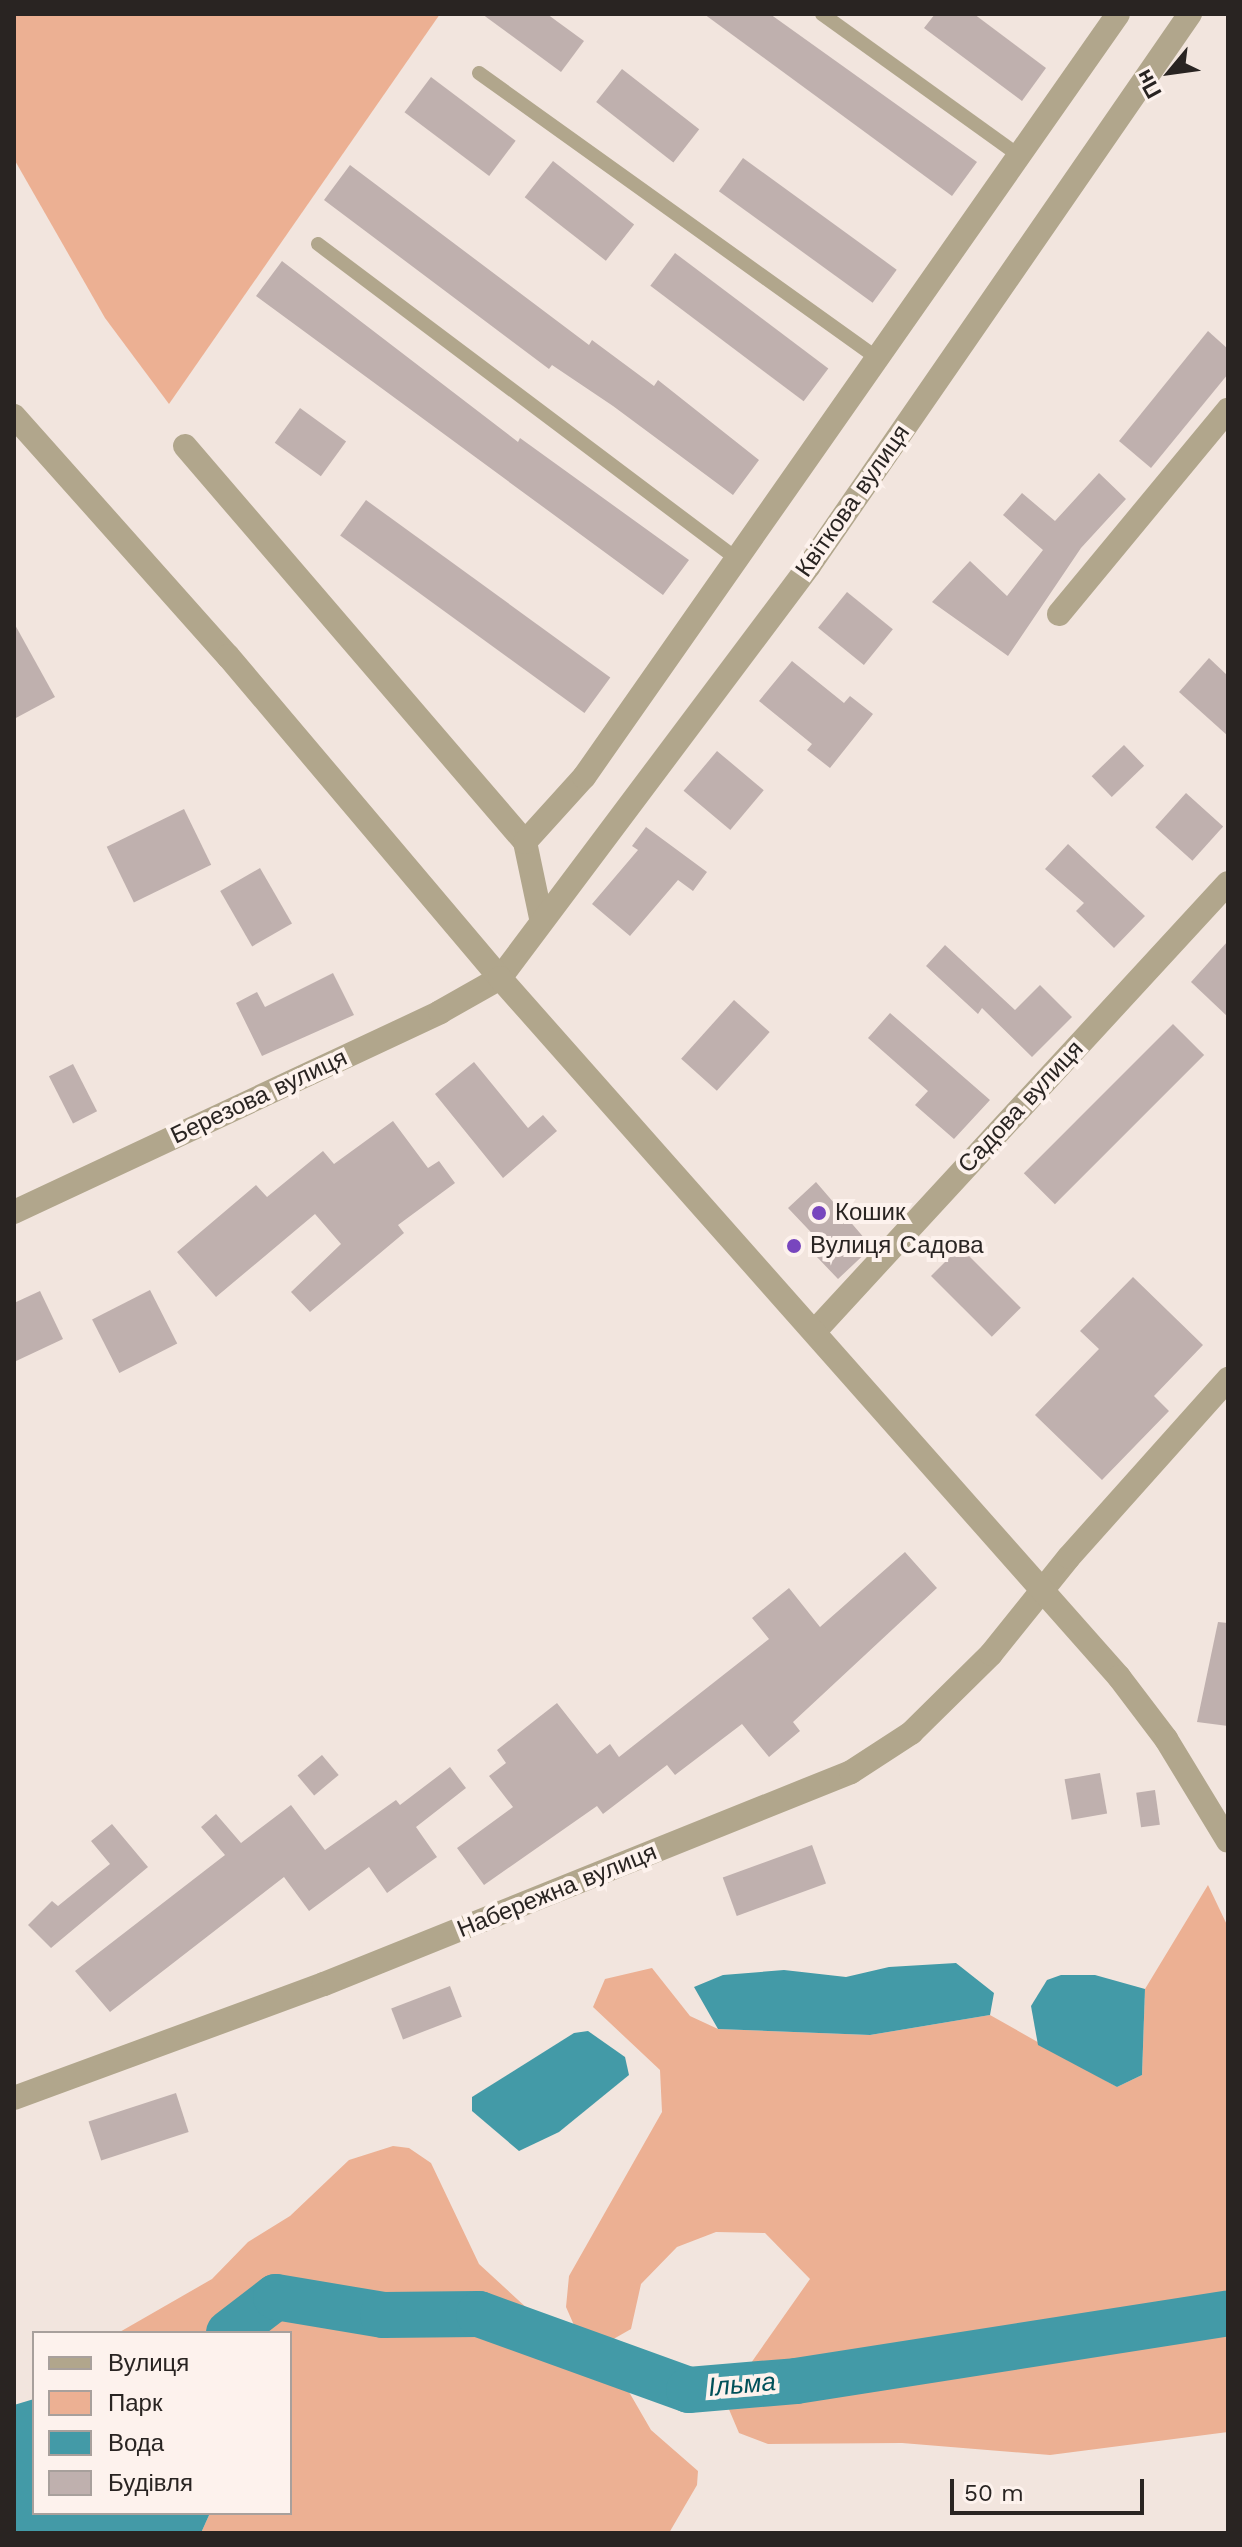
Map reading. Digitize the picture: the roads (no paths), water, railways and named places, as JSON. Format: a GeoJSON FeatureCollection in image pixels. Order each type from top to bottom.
{"type":"FeatureCollection","features":[{"type":"Feature","properties":{"kind":"street"},"geometry":{"type":"LineString","coordinates":[[525,842],[584,777],[1118,14]]}},
{"type":"Feature","properties":{"kind":"street","name":"Квіткова вулиця"},"geometry":{"type":"LineString","coordinates":[[500,978],[541,918],[809,566],[1190,14]]}},
{"type":"Feature","properties":{"kind":"street"},"geometry":{"type":"LineString","coordinates":[[1059,614],[1228,410]]}},
{"type":"Feature","properties":{"kind":"street"},"geometry":{"type":"LineString","coordinates":[[14,416],[22,438],[1042,1591],[1166,1739],[1228,1841]]}},
{"type":"Feature","properties":{"kind":"street"},"geometry":{"type":"LineString","coordinates":[[185,446],[525,842],[541,918]]}},
{"type":"Feature","properties":{"kind":"street","name":"Садова вулиця"},"geometry":{"type":"LineString","coordinates":[[815,1331],[1228,883]]}},
{"type":"Feature","properties":{"kind":"street","name":"Березова вулиця"},"geometry":{"type":"LineString","coordinates":[[14,1212],[440,1012],[500,978]]}},
{"type":"Feature","properties":{"kind":"street","name":"Набережна вулиця"},"geometry":{"type":"LineString","coordinates":[[14,2098],[310,1990],[851,1772],[911,1733],[991,1654],[1042,1591],[1228,1379]]}},
{"type":"Feature","properties":{"kind":"lane"},"geometry":{"type":"LineString","coordinates":[[822,14],[1018,155]]}},
{"type":"Feature","properties":{"kind":"lane"},"geometry":{"type":"LineString","coordinates":[[479,73],[877,358]]}},
{"type":"Feature","properties":{"kind":"lane"},"geometry":{"type":"LineString","coordinates":[[318,244],[737,559]]}},
{"type":"Feature","properties":{"kind":"water"},"geometry":{"type":"Polygon","coordinates":[[[956,1963],[994,1993],[990,2015],[870,2035],[718,2029],[694,1987],[723,1975],[784,1970],[846,1977],[889,1967],[956,1963]]]}},
{"type":"Feature","properties":{"kind":"water"},"geometry":{"type":"Polygon","coordinates":[[[1061,1975],[1095,1975],[1145,1989],[1142,2075],[1117,2087],[1038,2045],[1031,2006],[1047,1980],[1061,1975]]]}},
{"type":"Feature","properties":{"kind":"water"},"geometry":{"type":"Polygon","coordinates":[[[588,2031],[625,2057],[629,2075],[559,2132],[519,2151],[472,2111],[472,2097],[574,2033],[588,2031]]]}},
{"type":"Feature","properties":{"kind":"water"},"geometry":{"type":"Polygon","coordinates":[[[32,2400],[32,2515],[209,2515],[201,2533],[14,2533],[14,2405],[32,2400]]]}},
{"type":"Feature","properties":{"kind":"waterway","name":"Ільма"},"geometry":{"type":"LineString","coordinates":[[232,2331],[276,2297],[383,2315],[479,2314],[689,2390],[796,2381],[1228,2313]]}},
{"type":"Feature","properties":{"kind":"place","name":"Кошик"},"geometry":{"type":"Point","coordinates":[819,1213]}},
{"type":"Feature","properties":{"kind":"place","name":"Вулиця Садова"},"geometry":{"type":"Point","coordinates":[794,1246]}}]}
